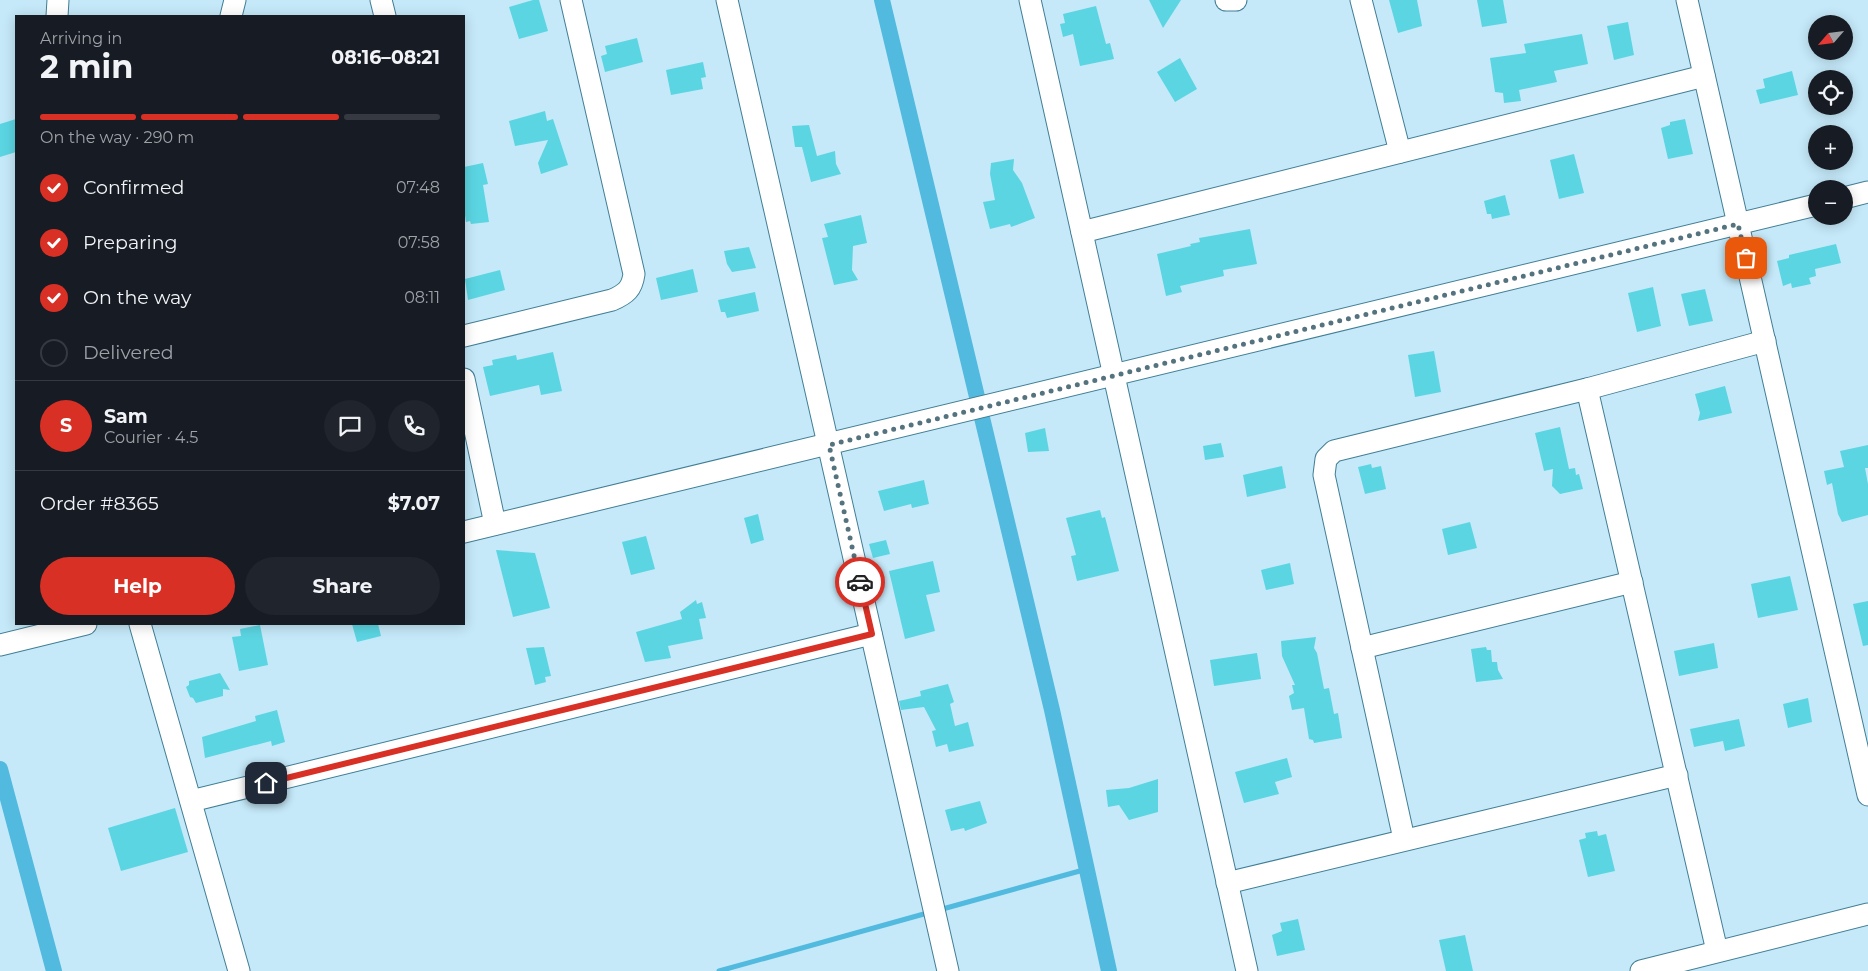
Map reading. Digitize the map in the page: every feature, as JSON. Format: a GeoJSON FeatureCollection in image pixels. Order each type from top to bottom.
{"type":"FeatureCollection","features":[{"type":"Feature","properties":{"kind":"street"},"geometry":{"type":"LineString","coordinates":[[57,15],[58,0]]}},
{"type":"Feature","properties":{"kind":"street"},"geometry":{"type":"LineString","coordinates":[[231,15],[235,0]]}},
{"type":"Feature","properties":{"kind":"street"},"geometry":{"type":"LineString","coordinates":[[382,0],[385,15]]}},
{"type":"Feature","properties":{"kind":"street"},"geometry":{"type":"LineString","coordinates":[[465,336],[612,300],[628,292],[632,286],[634,274],[571,0]]}},
{"type":"Feature","properties":{"kind":"street"},"geometry":{"type":"LineString","coordinates":[[727,0],[948,971]]}},
{"type":"Feature","properties":{"kind":"street"},"geometry":{"type":"LineString","coordinates":[[1030,0],[1247,971]]}},
{"type":"Feature","properties":{"kind":"street"},"geometry":{"type":"LineString","coordinates":[[1226,0],[1236,0]]}},
{"type":"Feature","properties":{"kind":"street"},"geometry":{"type":"LineString","coordinates":[[1361,0],[1400,152]]}},
{"type":"Feature","properties":{"kind":"street"},"geometry":{"type":"LineString","coordinates":[[1687,0],[1868,795]]}},
{"type":"Feature","properties":{"kind":"street"},"geometry":{"type":"LineString","coordinates":[[1082,232],[1704,76]]}},
{"type":"Feature","properties":{"kind":"street"},"geometry":{"type":"LineString","coordinates":[[1853,196],[1868,192]]}},
{"type":"Feature","properties":{"kind":"street"},"geometry":{"type":"LineString","coordinates":[[465,532],[1808,207]]}},
{"type":"Feature","properties":{"kind":"street"},"geometry":{"type":"LineString","coordinates":[[1404,839],[1324,475],[1326,459],[1334,451],[1587,389],[1765,341]]}},
{"type":"Feature","properties":{"kind":"street"},"geometry":{"type":"LineString","coordinates":[[465,384],[495,524]]}},
{"type":"Feature","properties":{"kind":"street"},"geometry":{"type":"LineString","coordinates":[[1587,389],[1717,951]]}},
{"type":"Feature","properties":{"kind":"street"},"geometry":{"type":"LineString","coordinates":[[1362,648],[1632,582]]}},
{"type":"Feature","properties":{"kind":"street"},"geometry":{"type":"LineString","coordinates":[[0,645],[82,625]]}},
{"type":"Feature","properties":{"kind":"street"},"geometry":{"type":"LineString","coordinates":[[140,625],[239,971]]}},
{"type":"Feature","properties":{"kind":"street"},"geometry":{"type":"LineString","coordinates":[[191,802],[872,634]]}},
{"type":"Feature","properties":{"kind":"street"},"geometry":{"type":"LineString","coordinates":[[1227,883],[1677,775]]}},
{"type":"Feature","properties":{"kind":"street"},"geometry":{"type":"LineString","coordinates":[[1641,971],[1868,914]]}},
{"type":"Feature","properties":{"kind":"building"},"geometry":{"type":"Polygon","coordinates":[[[539,0],[548,31],[519,39],[509,7],[539,0]]]}},
{"type":"Feature","properties":{"kind":"building"},"geometry":{"type":"Polygon","coordinates":[[[1149,0],[1181,0],[1163,28],[1149,0]]]}},
{"type":"Feature","properties":{"kind":"building"},"geometry":{"type":"Polygon","coordinates":[[[1389,0],[1417,0],[1422,26],[1398,33],[1389,0]]]}},
{"type":"Feature","properties":{"kind":"building"},"geometry":{"type":"Polygon","coordinates":[[[1477,0],[1503,0],[1507,23],[1482,27],[1477,0]]]}},
{"type":"Feature","properties":{"kind":"building"},"geometry":{"type":"Polygon","coordinates":[[[1096,6],[1106,44],[1110,43],[1114,59],[1080,66],[1073,34],[1063,37],[1060,24],[1065,23],[1063,14],[1096,6]]]}},
{"type":"Feature","properties":{"kind":"building"},"geometry":{"type":"Polygon","coordinates":[[[1628,22],[1634,55],[1614,60],[1607,26],[1628,22]]]}},
{"type":"Feature","properties":{"kind":"building"},"geometry":{"type":"Polygon","coordinates":[[[1582,34],[1588,64],[1554,71],[1557,82],[1519,90],[1521,101],[1504,103],[1503,93],[1495,92],[1490,58],[1526,53],[1524,44],[1582,34]]]}},
{"type":"Feature","properties":{"kind":"building"},"geometry":{"type":"Polygon","coordinates":[[[637,38],[643,62],[605,72],[601,56],[607,54],[605,46],[637,38]]]}},
{"type":"Feature","properties":{"kind":"building"},"geometry":{"type":"Polygon","coordinates":[[[1180,58],[1197,89],[1175,102],[1157,72],[1180,58]]]}},
{"type":"Feature","properties":{"kind":"building"},"geometry":{"type":"Polygon","coordinates":[[[703,62],[706,77],[701,78],[703,89],[671,95],[666,70],[703,62]]]}},
{"type":"Feature","properties":{"kind":"building"},"geometry":{"type":"Polygon","coordinates":[[[1792,71],[1798,95],[1760,104],[1756,90],[1765,88],[1763,79],[1792,71]]]}},
{"type":"Feature","properties":{"kind":"building"},"geometry":{"type":"Polygon","coordinates":[[[545,111],[547,121],[553,119],[568,165],[541,174],[538,163],[548,140],[515,146],[509,121],[545,111]]]}},
{"type":"Feature","properties":{"kind":"building"},"geometry":{"type":"Polygon","coordinates":[[[15,119],[15,152],[0,157],[0,124],[15,119]]]}},
{"type":"Feature","properties":{"kind":"building"},"geometry":{"type":"Polygon","coordinates":[[[1685,119],[1693,154],[1668,159],[1661,128],[1670,125],[1670,122],[1685,119]]]}},
{"type":"Feature","properties":{"kind":"building"},"geometry":{"type":"Polygon","coordinates":[[[809,125],[817,156],[835,151],[836,164],[841,174],[811,182],[802,147],[795,147],[792,126],[809,125]]]}},
{"type":"Feature","properties":{"kind":"building"},"geometry":{"type":"Polygon","coordinates":[[[1574,154],[1584,193],[1559,199],[1550,160],[1574,154]]]}},
{"type":"Feature","properties":{"kind":"building"},"geometry":{"type":"Polygon","coordinates":[[[1014,159],[1013,170],[1022,183],[1035,218],[1011,227],[1010,224],[990,229],[983,202],[995,200],[990,174],[991,163],[1014,159]]]}},
{"type":"Feature","properties":{"kind":"building"},"geometry":{"type":"Polygon","coordinates":[[[483,163],[488,184],[483,185],[489,222],[471,224],[470,221],[466,222],[465,167],[483,163]]]}},
{"type":"Feature","properties":{"kind":"building"},"geometry":{"type":"Polygon","coordinates":[[[1505,195],[1510,215],[1492,219],[1491,214],[1487,214],[1484,201],[1505,195]]]}},
{"type":"Feature","properties":{"kind":"building"},"geometry":{"type":"Polygon","coordinates":[[[861,215],[867,243],[853,246],[852,270],[858,280],[834,285],[822,238],[828,237],[824,224],[861,215]]]}},
{"type":"Feature","properties":{"kind":"building"},"geometry":{"type":"Polygon","coordinates":[[[1250,229],[1257,264],[1223,270],[1224,276],[1180,286],[1182,292],[1166,296],[1157,254],[1191,246],[1190,244],[1200,242],[1199,238],[1250,229]]]}},
{"type":"Feature","properties":{"kind":"building"},"geometry":{"type":"Polygon","coordinates":[[[1836,244],[1841,263],[1815,269],[1816,276],[1809,278],[1811,284],[1792,288],[1791,283],[1783,286],[1777,261],[1789,258],[1789,255],[1836,244]]]}},
{"type":"Feature","properties":{"kind":"building"},"geometry":{"type":"Polygon","coordinates":[[[749,247],[756,268],[732,272],[727,264],[724,251],[749,247]]]}},
{"type":"Feature","properties":{"kind":"building"},"geometry":{"type":"Polygon","coordinates":[[[693,269],[698,292],[661,300],[656,278],[693,269]]]}},
{"type":"Feature","properties":{"kind":"building"},"geometry":{"type":"Polygon","coordinates":[[[500,270],[505,290],[468,300],[465,279],[500,270]]]}},
{"type":"Feature","properties":{"kind":"building"},"geometry":{"type":"Polygon","coordinates":[[[1653,287],[1661,326],[1637,332],[1628,293],[1653,287]]]}},
{"type":"Feature","properties":{"kind":"building"},"geometry":{"type":"Polygon","coordinates":[[[1705,289],[1713,321],[1689,326],[1681,294],[1705,289]]]}},
{"type":"Feature","properties":{"kind":"building"},"geometry":{"type":"Polygon","coordinates":[[[755,292],[759,311],[727,318],[725,312],[721,312],[718,300],[755,292]]]}},
{"type":"Feature","properties":{"kind":"building"},"geometry":{"type":"Polygon","coordinates":[[[1434,351],[1441,392],[1415,397],[1408,355],[1434,351]]]}},
{"type":"Feature","properties":{"kind":"building"},"geometry":{"type":"Polygon","coordinates":[[[553,352],[562,391],[541,395],[539,385],[490,396],[483,367],[493,365],[492,360],[516,355],[517,360],[553,352]]]}},
{"type":"Feature","properties":{"kind":"building"},"geometry":{"type":"Polygon","coordinates":[[[1725,386],[1732,413],[1698,421],[1700,413],[1695,394],[1725,386]]]}},
{"type":"Feature","properties":{"kind":"building"},"geometry":{"type":"Polygon","coordinates":[[[1560,427],[1569,469],[1575,468],[1576,475],[1579,474],[1583,489],[1560,494],[1552,486],[1553,469],[1544,471],[1535,433],[1560,427]]]}},
{"type":"Feature","properties":{"kind":"building"},"geometry":{"type":"Polygon","coordinates":[[[1045,428],[1049,451],[1028,452],[1025,433],[1045,428]]]}},
{"type":"Feature","properties":{"kind":"building"},"geometry":{"type":"Polygon","coordinates":[[[1221,443],[1224,457],[1205,460],[1203,446],[1221,443]]]}},
{"type":"Feature","properties":{"kind":"building"},"geometry":{"type":"Polygon","coordinates":[[[1868,445],[1868,468],[1865,468],[1868,484],[1868,515],[1842,522],[1838,514],[1832,483],[1827,485],[1824,471],[1844,467],[1840,451],[1868,445]]]}},
{"type":"Feature","properties":{"kind":"building"},"geometry":{"type":"Polygon","coordinates":[[[1371,464],[1372,468],[1381,466],[1386,489],[1365,494],[1358,467],[1371,464]]]}},
{"type":"Feature","properties":{"kind":"building"},"geometry":{"type":"Polygon","coordinates":[[[1282,466],[1286,488],[1247,497],[1243,475],[1282,466]]]}},
{"type":"Feature","properties":{"kind":"building"},"geometry":{"type":"Polygon","coordinates":[[[924,480],[929,504],[912,508],[911,504],[884,511],[878,491],[924,480]]]}},
{"type":"Feature","properties":{"kind":"building"},"geometry":{"type":"Polygon","coordinates":[[[1100,510],[1102,518],[1105,517],[1119,571],[1077,581],[1071,556],[1076,555],[1066,518],[1100,510]]]}},
{"type":"Feature","properties":{"kind":"building"},"geometry":{"type":"Polygon","coordinates":[[[758,514],[764,540],[751,544],[744,518],[758,514]]]}},
{"type":"Feature","properties":{"kind":"building"},"geometry":{"type":"Polygon","coordinates":[[[1470,522],[1477,548],[1448,555],[1442,529],[1470,522]]]}},
{"type":"Feature","properties":{"kind":"building"},"geometry":{"type":"Polygon","coordinates":[[[646,536],[655,569],[631,575],[622,542],[646,536]]]}},
{"type":"Feature","properties":{"kind":"building"},"geometry":{"type":"Polygon","coordinates":[[[886,540],[890,554],[873,558],[869,544],[886,540]]]}},
{"type":"Feature","properties":{"kind":"building"},"geometry":{"type":"Polygon","coordinates":[[[496,550],[535,553],[550,608],[513,617],[496,550]]]}},
{"type":"Feature","properties":{"kind":"building"},"geometry":{"type":"Polygon","coordinates":[[[933,561],[940,592],[926,595],[935,631],[905,639],[889,571],[933,561]]]}},
{"type":"Feature","properties":{"kind":"building"},"geometry":{"type":"Polygon","coordinates":[[[1290,563],[1294,584],[1266,590],[1261,570],[1290,563]]]}},
{"type":"Feature","properties":{"kind":"building"},"geometry":{"type":"Polygon","coordinates":[[[1790,576],[1798,610],[1758,618],[1751,584],[1790,576]]]}},
{"type":"Feature","properties":{"kind":"building"},"geometry":{"type":"Polygon","coordinates":[[[696,600],[697,604],[702,602],[706,618],[699,619],[703,639],[668,646],[671,658],[645,662],[636,632],[682,619],[680,612],[696,600]]]}},
{"type":"Feature","properties":{"kind":"building"},"geometry":{"type":"Polygon","coordinates":[[[1868,601],[1868,645],[1863,646],[1853,604],[1868,601]]]}},
{"type":"Feature","properties":{"kind":"building"},"geometry":{"type":"Polygon","coordinates":[[[260,625],[268,665],[239,671],[232,637],[241,636],[240,629],[260,625]]]}},
{"type":"Feature","properties":{"kind":"building"},"geometry":{"type":"Polygon","coordinates":[[[352,625],[378,625],[381,636],[357,642],[352,625]]]}},
{"type":"Feature","properties":{"kind":"building"},"geometry":{"type":"Polygon","coordinates":[[[1316,637],[1314,648],[1317,653],[1324,689],[1329,688],[1334,714],[1338,713],[1342,738],[1314,743],[1313,740],[1309,739],[1304,708],[1292,710],[1289,696],[1294,693],[1292,685],[1295,685],[1282,656],[1281,641],[1316,637]]]}},
{"type":"Feature","properties":{"kind":"building"},"geometry":{"type":"Polygon","coordinates":[[[1714,643],[1718,668],[1679,676],[1674,651],[1714,643]]]}},
{"type":"Feature","properties":{"kind":"building"},"geometry":{"type":"Polygon","coordinates":[[[544,647],[551,676],[545,677],[546,682],[535,685],[526,648],[544,647]]]}},
{"type":"Feature","properties":{"kind":"building"},"geometry":{"type":"Polygon","coordinates":[[[1486,647],[1487,650],[1491,650],[1492,662],[1497,662],[1498,670],[1503,679],[1476,682],[1471,649],[1486,647]]]}},
{"type":"Feature","properties":{"kind":"building"},"geometry":{"type":"Polygon","coordinates":[[[1257,653],[1261,679],[1214,686],[1210,660],[1257,653]]]}},
{"type":"Feature","properties":{"kind":"building"},"geometry":{"type":"Polygon","coordinates":[[[220,673],[230,690],[223,689],[223,696],[196,703],[190,697],[186,687],[189,685],[189,681],[220,673]]]}},
{"type":"Feature","properties":{"kind":"building"},"geometry":{"type":"Polygon","coordinates":[[[948,684],[954,702],[950,704],[955,726],[968,722],[974,746],[949,752],[947,744],[936,747],[932,731],[936,730],[924,707],[901,710],[899,701],[921,696],[920,691],[948,684]]]}},
{"type":"Feature","properties":{"kind":"building"},"geometry":{"type":"Polygon","coordinates":[[[1808,698],[1812,722],[1788,728],[1783,704],[1808,698]]]}},
{"type":"Feature","properties":{"kind":"building"},"geometry":{"type":"Polygon","coordinates":[[[277,710],[285,742],[272,746],[271,741],[205,758],[202,737],[256,721],[255,716],[277,710]]]}},
{"type":"Feature","properties":{"kind":"building"},"geometry":{"type":"Polygon","coordinates":[[[1739,719],[1745,746],[1725,751],[1723,741],[1694,747],[1690,729],[1739,719]]]}},
{"type":"Feature","properties":{"kind":"building"},"geometry":{"type":"Polygon","coordinates":[[[1287,758],[1292,777],[1275,782],[1279,794],[1244,803],[1235,772],[1287,758]]]}},
{"type":"Feature","properties":{"kind":"building"},"geometry":{"type":"Polygon","coordinates":[[[1158,779],[1158,812],[1129,820],[1119,805],[1108,807],[1106,790],[1129,788],[1158,779]]]}},
{"type":"Feature","properties":{"kind":"building"},"geometry":{"type":"Polygon","coordinates":[[[980,801],[987,823],[965,831],[964,828],[951,831],[945,810],[980,801]]]}},
{"type":"Feature","properties":{"kind":"building"},"geometry":{"type":"Polygon","coordinates":[[[175,808],[188,852],[121,871],[108,828],[175,808]]]}},
{"type":"Feature","properties":{"kind":"building"},"geometry":{"type":"Polygon","coordinates":[[[1597,831],[1598,836],[1606,834],[1615,871],[1588,877],[1579,840],[1586,838],[1585,833],[1597,831]]]}},
{"type":"Feature","properties":{"kind":"building"},"geometry":{"type":"Polygon","coordinates":[[[1298,919],[1305,950],[1277,956],[1272,935],[1282,931],[1280,923],[1298,919]]]}},
{"type":"Feature","properties":{"kind":"building"},"geometry":{"type":"Polygon","coordinates":[[[1465,935],[1473,971],[1446,971],[1439,940],[1465,935]]]}},
{"type":"Feature","properties":{"kind":"waterway"},"geometry":{"type":"LineString","coordinates":[[882,0],[1052,710],[1109,971]]}},
{"type":"Feature","properties":{"kind":"waterway"},"geometry":{"type":"LineString","coordinates":[[0,769],[54,971]]}},
{"type":"Feature","properties":{"kind":"waterway"},"geometry":{"type":"LineString","coordinates":[[939,910],[1087,869]]}},
{"type":"Feature","properties":{"kind":"waterway"},"geometry":{"type":"LineString","coordinates":[[719,971],[931,912]]}},
{"type":"Feature","properties":{"kind":"way so far"},"geometry":{"type":"LineString","coordinates":[[860,582],[829,445],[1738,224],[1746,258]]}},
{"type":"Feature","properties":{"kind":"route"},"geometry":{"type":"LineString","coordinates":[[266,783],[872,634],[860,582]]}}]}
